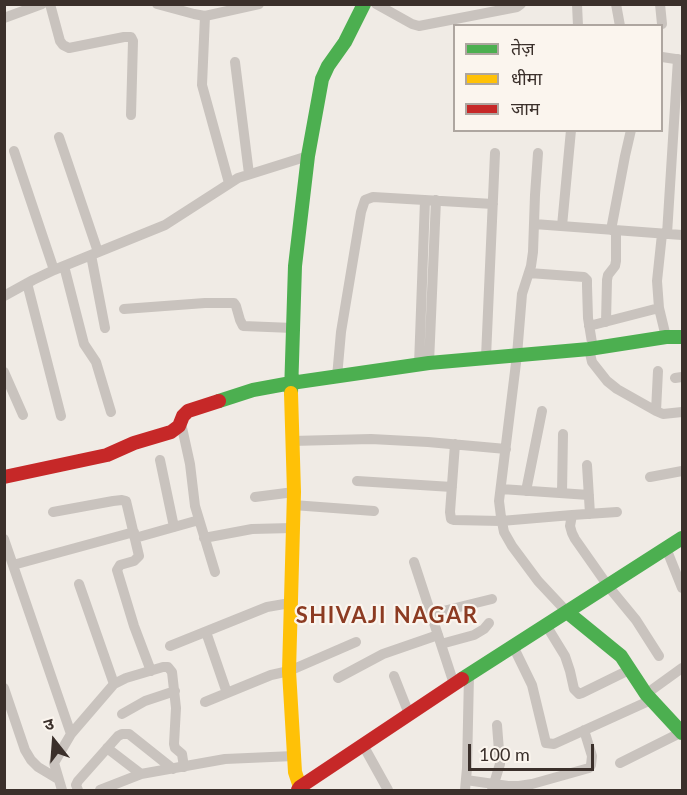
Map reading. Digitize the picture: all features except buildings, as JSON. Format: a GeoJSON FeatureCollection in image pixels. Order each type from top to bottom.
{"type":"FeatureCollection","features":[{"type":"Feature","properties":{"kind":"street"},"geometry":{"type":"LineString","coordinates":[[4,18],[42,4]]}},
{"type":"Feature","properties":{"kind":"street"},"geometry":{"type":"LineString","coordinates":[[51,4],[60,41],[69,48],[124,37],[130,37],[133,40],[131,115]]}},
{"type":"Feature","properties":{"kind":"street"},"geometry":{"type":"LineString","coordinates":[[157,4],[205,16],[259,4]]}},
{"type":"Feature","properties":{"kind":"street"},"geometry":{"type":"LineString","coordinates":[[364,4],[352,31],[328,66],[322,79],[308,156],[295,266],[291,383],[293,499],[289,671],[295,772],[299,789],[454,684],[682,538]]}},
{"type":"Feature","properties":{"kind":"street"},"geometry":{"type":"LineString","coordinates":[[376,4],[418,26],[517,7],[521,4]]}},
{"type":"Feature","properties":{"kind":"street"},"geometry":{"type":"LineString","coordinates":[[577,4],[578,24]]}},
{"type":"Feature","properties":{"kind":"street"},"geometry":{"type":"LineString","coordinates":[[616,4],[620,24]]}},
{"type":"Feature","properties":{"kind":"street"},"geometry":{"type":"LineString","coordinates":[[660,4],[662,24]]}},
{"type":"Feature","properties":{"kind":"street"},"geometry":{"type":"LineString","coordinates":[[205,16],[202,85],[229,183]]}},
{"type":"Feature","properties":{"kind":"street"},"geometry":{"type":"LineString","coordinates":[[663,57],[680,60],[677,164],[657,281],[659,308],[666,337]]}},
{"type":"Feature","properties":{"kind":"street"},"geometry":{"type":"LineString","coordinates":[[235,62],[249,174]]}},
{"type":"Feature","properties":{"kind":"street"},"geometry":{"type":"LineString","coordinates":[[562,226],[571,132]]}},
{"type":"Feature","properties":{"kind":"street"},"geometry":{"type":"LineString","coordinates":[[606,322],[607,280],[616,261],[613,230],[631,132]]}},
{"type":"Feature","properties":{"kind":"street"},"geometry":{"type":"LineString","coordinates":[[59,137],[95,254],[105,328]]}},
{"type":"Feature","properties":{"kind":"street"},"geometry":{"type":"LineString","coordinates":[[14,151],[59,268],[84,344],[96,362],[111,412]]}},
{"type":"Feature","properties":{"kind":"street"},"geometry":{"type":"LineString","coordinates":[[486,357],[495,153]]}},
{"type":"Feature","properties":{"kind":"street"},"geometry":{"type":"LineString","coordinates":[[538,153],[534,252],[522,294],[499,501],[501,521],[512,546],[538,581],[567,612],[614,648],[649,697],[682,733],[620,763]]}},
{"type":"Feature","properties":{"kind":"street"},"geometry":{"type":"LineString","coordinates":[[6,293],[59,268],[165,225],[229,183],[249,174],[308,156]]}},
{"type":"Feature","properties":{"kind":"street"},"geometry":{"type":"LineString","coordinates":[[337,377],[340,332],[365,200],[373,197],[493,204]]}},
{"type":"Feature","properties":{"kind":"street"},"geometry":{"type":"LineString","coordinates":[[424,364],[430,200]]}},
{"type":"Feature","properties":{"kind":"street"},"geometry":{"type":"LineString","coordinates":[[534,224],[682,235]]}},
{"type":"Feature","properties":{"kind":"street"},"geometry":{"type":"LineString","coordinates":[[529,273],[584,277],[587,280],[592,362],[607,381],[617,389],[656,411],[663,414],[682,412]]}},
{"type":"Feature","properties":{"kind":"street"},"geometry":{"type":"LineString","coordinates":[[27,283],[61,416]]}},
{"type":"Feature","properties":{"kind":"street"},"geometry":{"type":"LineString","coordinates":[[124,309],[234,303],[243,326],[293,328]]}},
{"type":"Feature","properties":{"kind":"street"},"geometry":{"type":"LineString","coordinates":[[589,326],[659,308]]}},
{"type":"Feature","properties":{"kind":"street"},"geometry":{"type":"LineString","coordinates":[[4,477],[107,455],[134,443],[171,432],[181,423],[185,413],[194,408],[253,390],[424,364],[591,349],[666,337],[682,337]]}},
{"type":"Feature","properties":{"kind":"street"},"geometry":{"type":"LineString","coordinates":[[656,411],[658,371]]}},
{"type":"Feature","properties":{"kind":"street"},"geometry":{"type":"LineString","coordinates":[[4,372],[23,416]]}},
{"type":"Feature","properties":{"kind":"street"},"geometry":{"type":"LineString","coordinates":[[526,491],[542,411]]}},
{"type":"Feature","properties":{"kind":"street"},"geometry":{"type":"LineString","coordinates":[[181,423],[195,507],[215,573]]}},
{"type":"Feature","properties":{"kind":"street"},"geometry":{"type":"LineString","coordinates":[[562,493],[563,434]]}},
{"type":"Feature","properties":{"kind":"street"},"geometry":{"type":"LineString","coordinates":[[292,441],[371,439],[506,449]]}},
{"type":"Feature","properties":{"kind":"street"},"geometry":{"type":"LineString","coordinates":[[455,444],[451,519],[501,521],[617,512]]}},
{"type":"Feature","properties":{"kind":"street"},"geometry":{"type":"LineString","coordinates":[[160,460],[174,527]]}},
{"type":"Feature","properties":{"kind":"street"},"geometry":{"type":"LineString","coordinates":[[587,465],[590,514]]}},
{"type":"Feature","properties":{"kind":"street"},"geometry":{"type":"LineString","coordinates":[[650,477],[682,471]]}},
{"type":"Feature","properties":{"kind":"street"},"geometry":{"type":"LineString","coordinates":[[357,481],[452,488]]}},
{"type":"Feature","properties":{"kind":"street"},"geometry":{"type":"LineString","coordinates":[[501,489],[589,495]]}},
{"type":"Feature","properties":{"kind":"street"},"geometry":{"type":"LineString","coordinates":[[255,497],[293,499],[374,511]]}},
{"type":"Feature","properties":{"kind":"street"},"geometry":{"type":"LineString","coordinates":[[53,512],[126,501],[139,556],[134,561],[120,565],[117,570],[151,671]]}},
{"type":"Feature","properties":{"kind":"street"},"geometry":{"type":"LineString","coordinates":[[572,514],[570,526],[574,539],[636,620],[659,656]]}},
{"type":"Feature","properties":{"kind":"street"},"geometry":{"type":"LineString","coordinates":[[13,565],[199,520]]}},
{"type":"Feature","properties":{"kind":"street"},"geometry":{"type":"LineString","coordinates":[[204,538],[252,529],[292,528]]}},
{"type":"Feature","properties":{"kind":"street"},"geometry":{"type":"LineString","coordinates":[[4,539],[71,734]]}},
{"type":"Feature","properties":{"kind":"street"},"geometry":{"type":"LineString","coordinates":[[666,548],[682,588]]}},
{"type":"Feature","properties":{"kind":"street"},"geometry":{"type":"LineString","coordinates":[[414,562],[454,684]]}},
{"type":"Feature","properties":{"kind":"street"},"geometry":{"type":"LineString","coordinates":[[79,584],[114,684]]}},
{"type":"Feature","properties":{"kind":"street"},"geometry":{"type":"LineString","coordinates":[[431,614],[492,599]]}},
{"type":"Feature","properties":{"kind":"street"},"geometry":{"type":"LineString","coordinates":[[170,646],[267,607],[290,603]]}},
{"type":"Feature","properties":{"kind":"street"},"geometry":{"type":"LineString","coordinates":[[338,678],[383,654],[439,640],[474,635],[489,623]]}},
{"type":"Feature","properties":{"kind":"street"},"geometry":{"type":"LineString","coordinates":[[546,625],[565,656],[574,689],[579,694],[631,669]]}},
{"type":"Feature","properties":{"kind":"street"},"geometry":{"type":"LineString","coordinates":[[206,632],[227,693]]}},
{"type":"Feature","properties":{"kind":"street"},"geometry":{"type":"LineString","coordinates":[[205,702],[271,675],[289,671],[356,642]]}},
{"type":"Feature","properties":{"kind":"street"},"geometry":{"type":"LineString","coordinates":[[513,646],[532,685],[546,743],[554,744],[649,697],[682,668]]}},
{"type":"Feature","properties":{"kind":"street"},"geometry":{"type":"LineString","coordinates":[[62,790],[54,763],[71,734],[114,684],[163,667],[171,669],[175,691],[174,744],[182,754],[178,768]]}},
{"type":"Feature","properties":{"kind":"street"},"geometry":{"type":"LineString","coordinates":[[469,675],[465,785],[493,787],[532,784],[589,768],[592,756],[584,730]]}},
{"type":"Feature","properties":{"kind":"street"},"geometry":{"type":"LineString","coordinates":[[394,676],[410,714]]}},
{"type":"Feature","properties":{"kind":"street"},"geometry":{"type":"LineString","coordinates":[[4,688],[31,760],[38,767],[58,778]]}},
{"type":"Feature","properties":{"kind":"street"},"geometry":{"type":"LineString","coordinates":[[122,714],[145,701],[175,691]]}},
{"type":"Feature","properties":{"kind":"street"},"geometry":{"type":"LineString","coordinates":[[493,787],[500,764],[497,725]]}},
{"type":"Feature","properties":{"kind":"street"},"geometry":{"type":"LineString","coordinates":[[78,790],[76,785],[78,781],[118,736],[125,733],[178,768]]}},
{"type":"Feature","properties":{"kind":"street"},"geometry":{"type":"LineString","coordinates":[[363,745],[388,790]]}},
{"type":"Feature","properties":{"kind":"street"},"geometry":{"type":"LineString","coordinates":[[107,748],[141,774]]}},
{"type":"Feature","properties":{"kind":"street"},"geometry":{"type":"LineString","coordinates":[[100,790],[141,774],[225,759],[294,756]]}},
{"type":"Feature","properties":{"kind":"traffic: fast"},"geometry":{"type":"LineString","coordinates":[[291,393],[295,266],[308,156],[322,79],[345,42],[364,4]]}},
{"type":"Feature","properties":{"kind":"traffic: fast"},"geometry":{"type":"LineString","coordinates":[[219,401],[253,390],[291,383],[429,363],[589,349],[666,337],[682,337]]}},
{"type":"Feature","properties":{"kind":"traffic: fast"},"geometry":{"type":"LineString","coordinates":[[462,679],[682,538]]}},
{"type":"Feature","properties":{"kind":"traffic: fast"},"geometry":{"type":"LineString","coordinates":[[567,612],[621,656],[646,694],[682,733]]}},
{"type":"Feature","properties":{"kind":"traffic: slow"},"geometry":{"type":"LineString","coordinates":[[291,393],[294,492],[289,671],[295,772],[300,787]]}},
{"type":"Feature","properties":{"kind":"traffic: jam"},"geometry":{"type":"LineString","coordinates":[[4,477],[107,455],[134,443],[171,432],[179,426],[188,411],[219,401]]}},
{"type":"Feature","properties":{"kind":"traffic: jam"},"geometry":{"type":"LineString","coordinates":[[298,790],[462,679]]}},
{"type":"Feature","properties":{"kind":"district","name":"SHIVAJI NAGAR"},"geometry":{"type":"Point","coordinates":[387,616]}}]}
